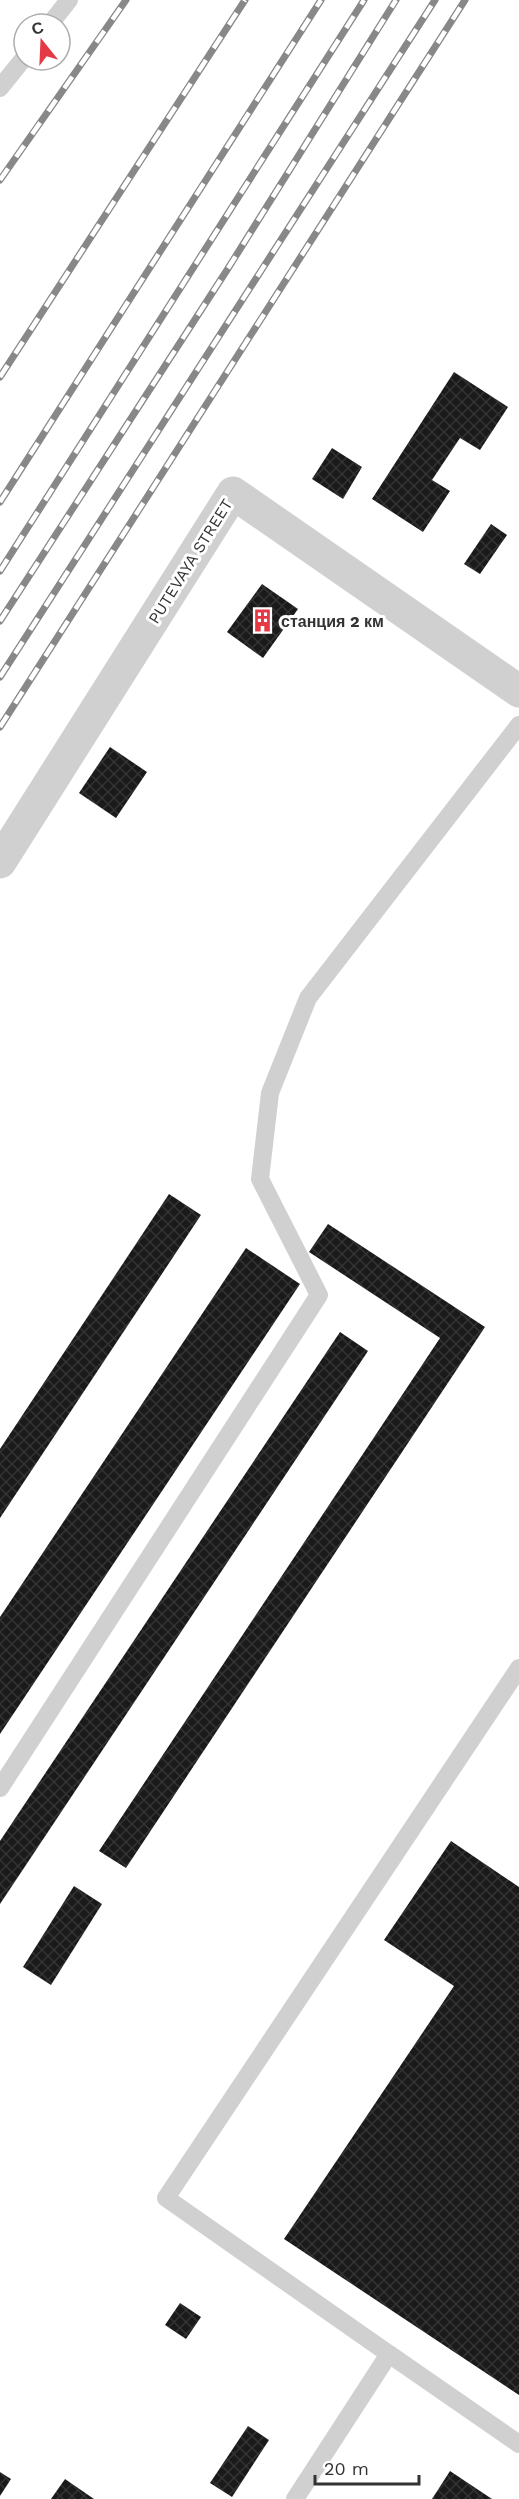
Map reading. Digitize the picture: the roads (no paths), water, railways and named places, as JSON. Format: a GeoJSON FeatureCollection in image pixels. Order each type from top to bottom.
{"type":"FeatureCollection","features":[{"type":"Feature","properties":{"kind":"street","name":"PUTEVAYA STREET"},"geometry":{"type":"LineString","coordinates":[[0,862],[233,493],[519,691]]}},
{"type":"Feature","properties":{"kind":"lane"},"geometry":{"type":"LineString","coordinates":[[60,12],[69,0]]}},
{"type":"Feature","properties":{"kind":"lane"},"geometry":{"type":"LineString","coordinates":[[0,88],[13,72]]}},
{"type":"Feature","properties":{"kind":"lane"},"geometry":{"type":"LineString","coordinates":[[0,1788],[320,1295],[260,1179],[270,1093],[308,998],[519,725]]}},
{"type":"Feature","properties":{"kind":"lane"},"geometry":{"type":"LineString","coordinates":[[519,1668],[166,2198],[519,2444]]}},
{"type":"Feature","properties":{"kind":"lane"},"geometry":{"type":"LineString","coordinates":[[295,2499],[389,2354]]}},
{"type":"Feature","properties":{"kind":"railway"},"geometry":{"type":"LineString","coordinates":[[0,180],[126,0]]}},
{"type":"Feature","properties":{"kind":"railway"},"geometry":{"type":"LineString","coordinates":[[0,377],[245,0]]}},
{"type":"Feature","properties":{"kind":"railway"},"geometry":{"type":"LineString","coordinates":[[0,502],[321,0]]}},
{"type":"Feature","properties":{"kind":"railway"},"geometry":{"type":"LineString","coordinates":[[0,571],[364,0]]}},
{"type":"Feature","properties":{"kind":"railway"},"geometry":{"type":"LineString","coordinates":[[0,621],[227,270],[396,0]]}},
{"type":"Feature","properties":{"kind":"railway"},"geometry":{"type":"LineString","coordinates":[[0,677],[435,0]]}},
{"type":"Feature","properties":{"kind":"railway"},"geometry":{"type":"LineString","coordinates":[[0,727],[465,0]]}},
{"type":"Feature","properties":{"kind":"place","name":"станция 2 км"},"geometry":{"type":"Point","coordinates":[263,621]}}]}
